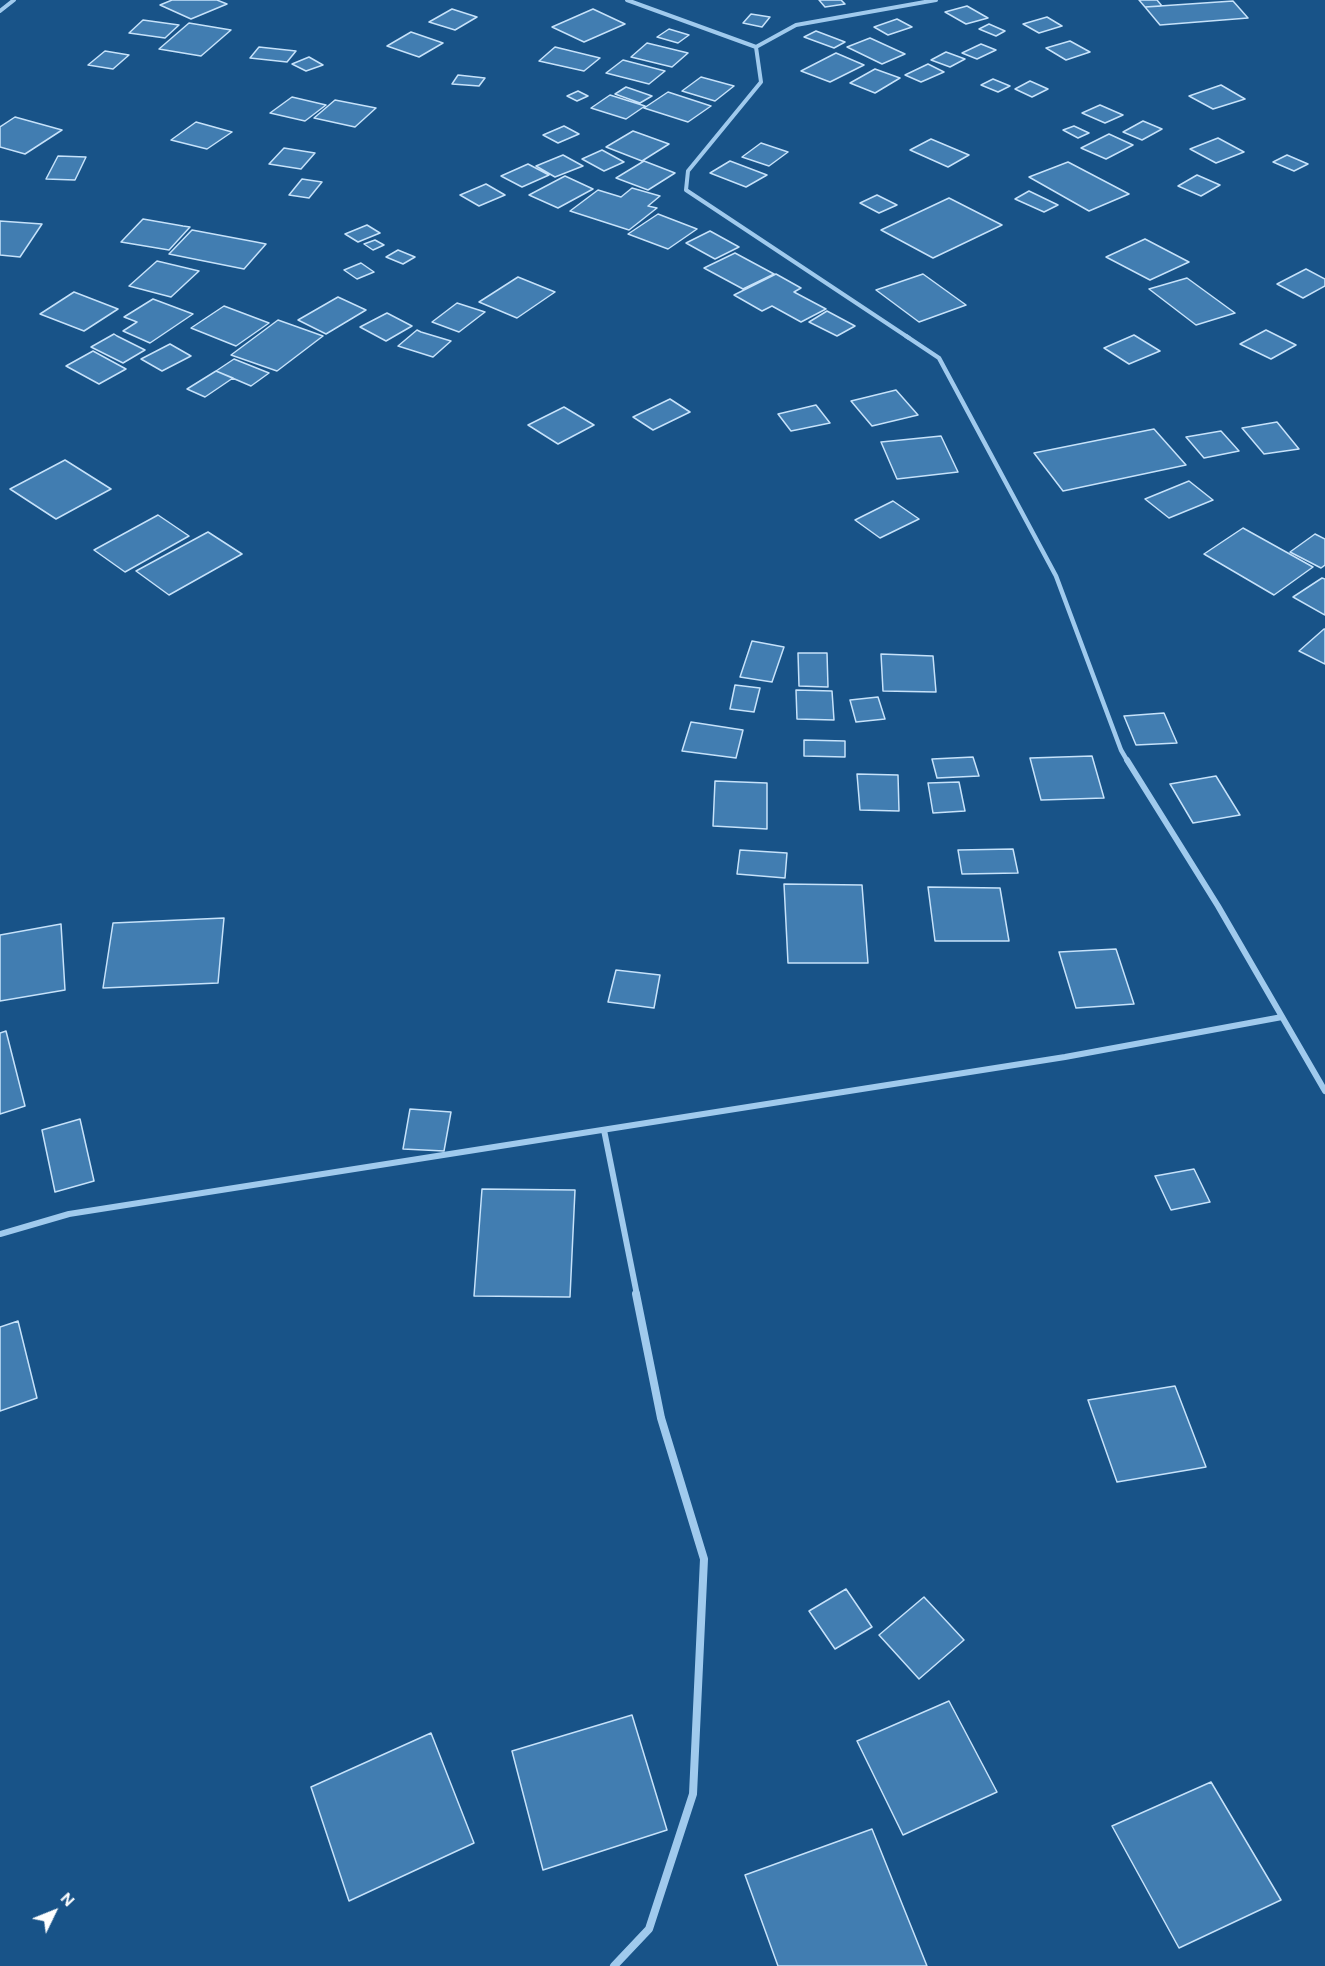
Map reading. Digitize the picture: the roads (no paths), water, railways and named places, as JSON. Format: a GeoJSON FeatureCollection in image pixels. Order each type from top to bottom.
{"type":"FeatureCollection","features":[{"type":"Feature","properties":{"kind":"street"},"geometry":{"type":"LineString","coordinates":[[0,11],[14,0]]}},
{"type":"Feature","properties":{"kind":"street"},"geometry":{"type":"LineString","coordinates":[[627,0],[756,47],[796,25],[936,0]]}},
{"type":"Feature","properties":{"kind":"street"},"geometry":{"type":"LineString","coordinates":[[756,47],[761,82],[688,171],[686,190],[939,358],[1056,576],[1121,750],[1218,906],[1325,1091]]}},
{"type":"Feature","properties":{"kind":"street"},"geometry":{"type":"LineString","coordinates":[[0,1234],[69,1214],[1065,1057],[1282,1017]]}},
{"type":"Feature","properties":{"kind":"street"},"geometry":{"type":"LineString","coordinates":[[604,1130],[661,1418],[704,1559],[693,1794],[649,1929],[614,1966]]}}]}
